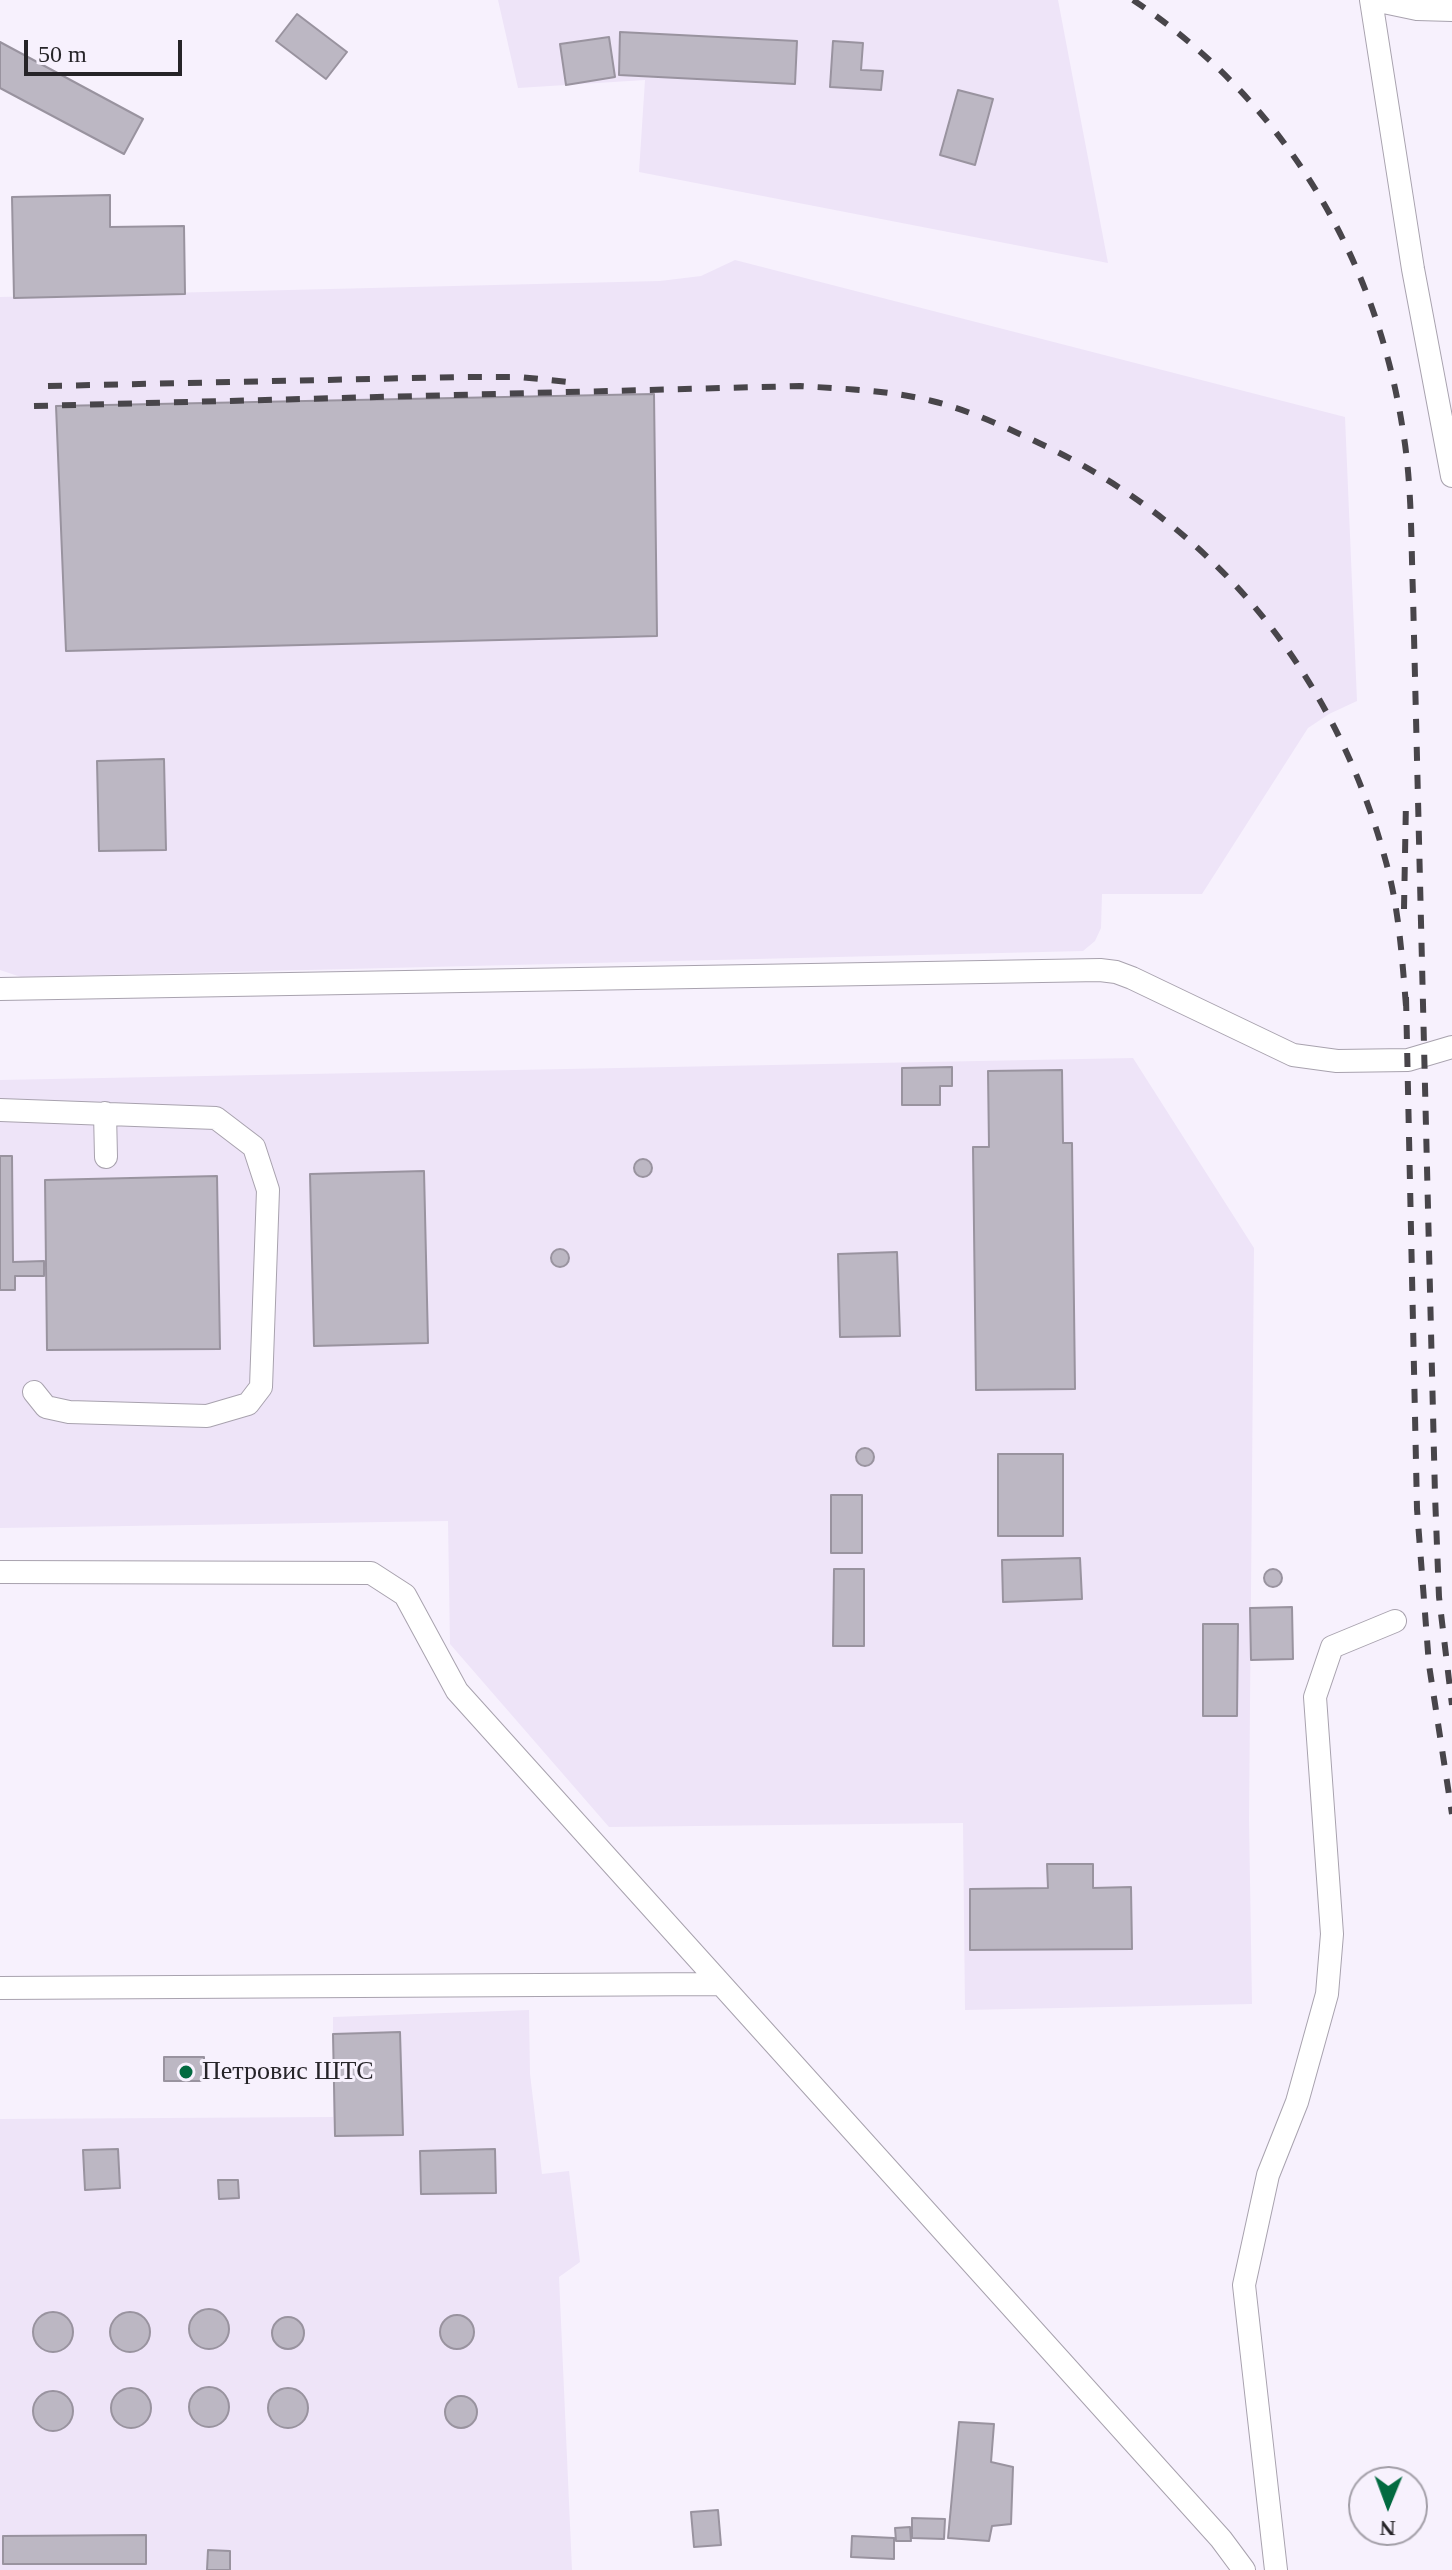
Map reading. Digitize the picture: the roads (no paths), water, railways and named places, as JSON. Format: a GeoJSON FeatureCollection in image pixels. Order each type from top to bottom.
{"type":"FeatureCollection","features":[{"type":"Feature","properties":{"kind":"street"},"geometry":{"type":"LineString","coordinates":[[1452,10],[1417,9],[1372,0],[1413,269],[1452,476]]}},
{"type":"Feature","properties":{"kind":"street"},"geometry":{"type":"LineString","coordinates":[[0,989],[1100,970],[1132,978],[1293,1055],[1337,1061],[1408,1060],[1452,1047]]}},
{"type":"Feature","properties":{"kind":"street"},"geometry":{"type":"LineString","coordinates":[[0,1110],[216,1118],[254,1147],[268,1190],[261,1387],[248,1404],[207,1416],[69,1412],[46,1407],[34,1392]]}},
{"type":"Feature","properties":{"kind":"street"},"geometry":{"type":"LineString","coordinates":[[105,1113],[106,1157]]}},
{"type":"Feature","properties":{"kind":"street"},"geometry":{"type":"LineString","coordinates":[[0,1572],[371,1573],[405,1595],[457,1691],[1221,2539],[1244,2570]]}},
{"type":"Feature","properties":{"kind":"street"},"geometry":{"type":"LineString","coordinates":[[1276,2570],[1244,2285],[1268,2175],[1297,2102],[1327,1994],[1332,1934],[1315,1697],[1332,1647],[1395,1621]]}},
{"type":"Feature","properties":{"kind":"street"},"geometry":{"type":"LineString","coordinates":[[0,1988],[719,1984]]}},
{"type":"Feature","properties":{"kind":"railway"},"geometry":{"type":"LineString","coordinates":[[1133,0],[1186,40],[1234,84],[1277,133],[1314,187],[1345,243],[1370,303],[1390,366],[1403,431],[1411,534],[1435,1495],[1439,1597],[1452,1705]]}},
{"type":"Feature","properties":{"kind":"railway"},"geometry":{"type":"LineString","coordinates":[[48,386],[460,377],[520,377],[568,382]]}},
{"type":"Feature","properties":{"kind":"railway"},"geometry":{"type":"LineString","coordinates":[[34,406],[800,386],[916,397],[960,409],[1000,425],[1103,477],[1161,517],[1213,562],[1260,613],[1300,669],[1335,729],[1364,793],[1386,862],[1397,915],[1406,1006]]}},
{"type":"Feature","properties":{"kind":"railway"},"geometry":{"type":"LineString","coordinates":[[1404,909],[1406,801]]}},
{"type":"Feature","properties":{"kind":"railway"},"geometry":{"type":"LineString","coordinates":[[1406,997],[1417,1509],[1429,1665],[1452,1814]]}},
{"type":"Feature","properties":{"kind":"place","name":"Петровис ШТС"},"geometry":{"type":"Point","coordinates":[186,2072]}}]}
